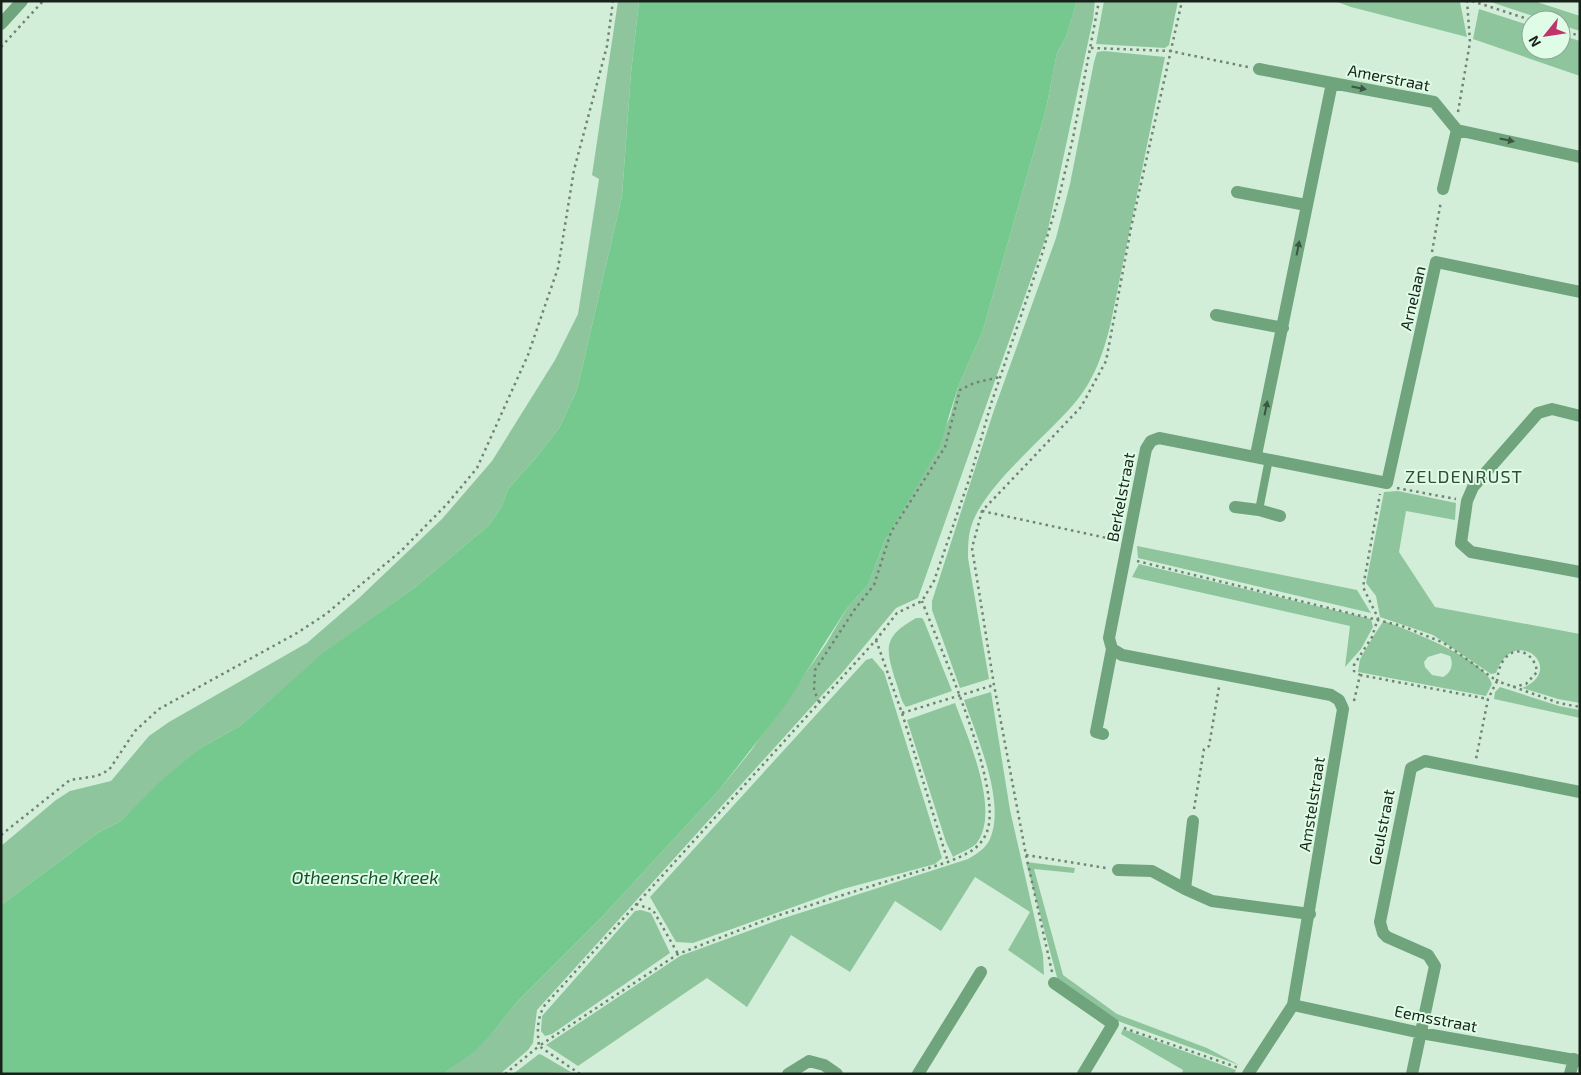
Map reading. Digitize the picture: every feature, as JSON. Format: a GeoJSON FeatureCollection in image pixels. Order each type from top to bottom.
{"type":"FeatureCollection","features":[{"type":"Feature","properties":{"kind":"street"},"geometry":{"type":"LineString","coordinates":[[1,24],[22,1]]}},
{"type":"Feature","properties":{"kind":"street","name":"Amerstraat"},"geometry":{"type":"LineString","coordinates":[[1259,69],[1434,102],[1457,125]]}},
{"type":"Feature","properties":{"kind":"street","name":"Amerstraat"},"geometry":{"type":"LineString","coordinates":[[1256,456],[1332,83]]}},
{"type":"Feature","properties":{"kind":"street"},"geometry":{"type":"LineString","coordinates":[[1443,189],[1457,125],[1580,157]]}},
{"type":"Feature","properties":{"kind":"street"},"geometry":{"type":"LineString","coordinates":[[1237,192],[1306,205]]}},
{"type":"Feature","properties":{"kind":"street","name":"Arnelaan"},"geometry":{"type":"LineString","coordinates":[[1384,482],[1436,262],[1580,292]]}},
{"type":"Feature","properties":{"kind":"street"},"geometry":{"type":"LineString","coordinates":[[1216,315],[1283,328]]}},
{"type":"Feature","properties":{"kind":"street"},"geometry":{"type":"LineString","coordinates":[[1580,416],[1552,410],[1538,413],[1472,487],[1467,501],[1461,543],[1471,552],[1580,572]]}},
{"type":"Feature","properties":{"kind":"street","name":"Berkelstraat"},"geometry":{"type":"LineString","coordinates":[[1103,734],[1096,732],[1112,649],[1108,638],[1146,449],[1151,441],[1160,438],[1384,482]]}},
{"type":"Feature","properties":{"kind":"street"},"geometry":{"type":"LineString","coordinates":[[1235,507],[1259,510],[1280,516]]}},
{"type":"Feature","properties":{"kind":"street"},"geometry":{"type":"LineString","coordinates":[[1112,649],[1122,655],[1330,695],[1340,700]]}},
{"type":"Feature","properties":{"kind":"street","name":"Amstelstraat"},"geometry":{"type":"LineString","coordinates":[[1293,1004],[1310,914],[1343,709],[1340,700]]}},
{"type":"Feature","properties":{"kind":"street","name":"Geulstraat"},"geometry":{"type":"LineString","coordinates":[[1421,1033],[1434,971],[1434,962],[1428,955],[1387,937],[1383,933],[1380,922],[1408,773],[1415,764],[1425,761],[1580,792]]}},
{"type":"Feature","properties":{"kind":"street"},"geometry":{"type":"LineString","coordinates":[[1185,889],[1193,821]]}},
{"type":"Feature","properties":{"kind":"street"},"geometry":{"type":"LineString","coordinates":[[1118,870],[1152,871],[1212,901],[1310,914]]}},
{"type":"Feature","properties":{"kind":"street"},"geometry":{"type":"LineString","coordinates":[[918,1074],[981,972]]}},
{"type":"Feature","properties":{"kind":"street"},"geometry":{"type":"LineString","coordinates":[[1054,983],[1113,1024],[1082,1074]]}},
{"type":"Feature","properties":{"kind":"street"},"geometry":{"type":"LineString","coordinates":[[1249,1073],[1293,1004]]}},
{"type":"Feature","properties":{"kind":"street","name":"Eemsstraat"},"geometry":{"type":"LineString","coordinates":[[1293,1004],[1421,1033],[1577,1060],[1570,1074]]}},
{"type":"Feature","properties":{"kind":"street"},"geometry":{"type":"LineString","coordinates":[[1412,1074],[1421,1033]]}},
{"type":"Feature","properties":{"kind":"street"},"geometry":{"type":"LineString","coordinates":[[788,1074],[809,1061],[824,1066],[837,1074]]}},
{"type":"Feature","properties":{"kind":"lane"},"geometry":{"type":"LineString","coordinates":[[1259,510],[1269,459]]}},
{"type":"Feature","properties":{"kind":"path"},"geometry":{"type":"LineString","coordinates":[[1,47],[43,1]]}},
{"type":"Feature","properties":{"kind":"path"},"geometry":{"type":"LineString","coordinates":[[1,835],[70,780],[96,776],[109,770],[135,731],[159,710],[297,633],[326,614],[402,550],[447,504],[477,468],[528,355],[558,268],[572,180],[607,46],[612,1]]}},
{"type":"Feature","properties":{"kind":"path"},"geometry":{"type":"LineString","coordinates":[[580,1074],[539,1046],[537,1036],[539,1014],[545,1004],[876,640],[897,613],[922,601],[934,581],[971,474],[1000,377],[1042,254],[1059,197],[1099,1]]}},
{"type":"Feature","properties":{"kind":"path"},"geometry":{"type":"LineString","coordinates":[[1054,983],[1026,855],[994,685],[972,548],[982,511],[1081,407],[1106,361],[1132,228],[1182,1]]}},
{"type":"Feature","properties":{"kind":"path"},"geometry":{"type":"LineString","coordinates":[[1457,125],[1470,42],[1467,1]]}},
{"type":"Feature","properties":{"kind":"path"},"geometry":{"type":"LineString","coordinates":[[1472,1],[1521,17]]}},
{"type":"Feature","properties":{"kind":"path"},"geometry":{"type":"LineString","coordinates":[[1090,48],[1170,51],[1259,69]]}},
{"type":"Feature","properties":{"kind":"path"},"geometry":{"type":"LineString","coordinates":[[1436,262],[1431,250],[1443,189]]}},
{"type":"Feature","properties":{"kind":"path"},"geometry":{"type":"LineString","coordinates":[[819,702],[814,690],[816,670],[855,609],[874,585],[891,532],[945,447],[960,390],[974,383],[1000,377]]}},
{"type":"Feature","properties":{"kind":"path"},"geometry":{"type":"LineString","coordinates":[[1467,501],[1396,488],[1384,482],[1363,588],[1378,618],[1372,637],[1354,665],[1354,671],[1360,675],[1488,699]]}},
{"type":"Feature","properties":{"kind":"path"},"geometry":{"type":"LineString","coordinates":[[982,511],[1127,542]]}},
{"type":"Feature","properties":{"kind":"path"},"geometry":{"type":"LineString","coordinates":[[1124,558],[1378,618],[1437,640],[1497,681],[1559,703],[1580,707]]}},
{"type":"Feature","properties":{"kind":"path"},"geometry":{"type":"LineString","coordinates":[[505,1074],[539,1046],[678,954],[776,916],[948,862],[973,852],[982,842],[987,832],[990,800],[981,762],[922,601]]}},
{"type":"Feature","properties":{"kind":"path"},"geometry":{"type":"LineString","coordinates":[[876,640],[902,714],[948,862]]}},
{"type":"Feature","properties":{"kind":"path"},"geometry":{"type":"LineString","coordinates":[[1474,770],[1488,699],[1504,660],[1513,653],[1521,652],[1531,655],[1536,663],[1537,672],[1526,684],[1513,687]]}},
{"type":"Feature","properties":{"kind":"path"},"geometry":{"type":"LineString","coordinates":[[1193,821],[1204,749],[1209,746],[1221,674]]}},
{"type":"Feature","properties":{"kind":"path"},"geometry":{"type":"LineString","coordinates":[[1340,700],[1354,703],[1360,675]]}},
{"type":"Feature","properties":{"kind":"path"},"geometry":{"type":"LineString","coordinates":[[902,714],[994,685]]}},
{"type":"Feature","properties":{"kind":"path"},"geometry":{"type":"LineString","coordinates":[[1026,855],[1118,870]]}},
{"type":"Feature","properties":{"kind":"path"},"geometry":{"type":"LineString","coordinates":[[636,904],[653,910],[678,954]]}},
{"type":"Feature","properties":{"kind":"path"},"geometry":{"type":"LineString","coordinates":[[1113,1024],[1249,1073]]}},
{"type":"Feature","properties":{"kind":"shaded area"},"geometry":{"type":"Polygon","coordinates":[[[618,1],[639,1],[631,73],[622,196],[577,390],[559,428],[508,489],[501,508],[488,526],[414,588],[324,653],[240,726],[202,747],[121,821],[99,832],[1,905],[1,846],[56,800],[70,791],[111,781],[149,736],[169,722],[307,643],[359,598],[442,519],[492,461],[555,360],[578,314],[599,179],[592,175],[618,1]]]}},
{"type":"Feature","properties":{"kind":"shaded area"},"geometry":{"type":"Polygon","coordinates":[[[1077,1],[1095,1],[1093,19],[1047,234],[918,598],[896,608],[842,673],[537,1010],[533,1043],[528,1050],[500,1074],[443,1074],[494,1031],[517,1002],[602,917],[720,789],[750,752],[826,644],[847,608],[868,585],[884,542],[910,496],[950,417],[958,387],[983,330],[1046,109],[1057,53],[1066,37],[1077,1]]]}},
{"type":"Feature","properties":{"kind":"shaded area"},"geometry":{"type":"Polygon","coordinates":[[[1104,1],[1178,1],[1169,45],[1165,48],[1096,44],[1104,1]]]}},
{"type":"Feature","properties":{"kind":"shaded area"},"geometry":{"type":"Polygon","coordinates":[[[1335,1],[1460,2],[1467,37],[1351,7],[1335,1]]]}},
{"type":"Feature","properties":{"kind":"shaded area"},"geometry":{"type":"Polygon","coordinates":[[[1488,1],[1534,1],[1562,10],[1521,10],[1521,12],[1488,1]]]}},
{"type":"Feature","properties":{"kind":"shaded area"},"geometry":{"type":"Polygon","coordinates":[[[1479,9],[1521,23],[1521,56],[1473,39],[1479,9]]]}},
{"type":"Feature","properties":{"kind":"shaded area"},"geometry":{"type":"Polygon","coordinates":[[[1571,13],[1580,16],[1580,31],[1571,28],[1571,13]]]}},
{"type":"Feature","properties":{"kind":"shaded area"},"geometry":{"type":"Polygon","coordinates":[[[1571,38],[1580,41],[1580,76],[1534,60],[1571,60],[1571,38]]]}},
{"type":"Feature","properties":{"kind":"shaded area"},"geometry":{"type":"Polygon","coordinates":[[[1104,51],[1165,57],[1111,322],[1097,366],[1087,386],[1073,405],[1017,462],[989,494],[972,524],[969,536],[968,558],[989,679],[960,688],[932,610],[932,601],[994,410],[1056,238],[1070,184],[1094,62],[1097,52],[1104,51]]]}},
{"type":"Feature","properties":{"kind":"shaded area"},"geometry":{"type":"Polygon","coordinates":[[[1398,491],[1456,503],[1455,520],[1406,511],[1399,552],[1435,607],[1580,634],[1580,703],[1558,699],[1522,688],[1535,680],[1540,671],[1539,662],[1533,655],[1524,651],[1514,651],[1504,658],[1496,673],[1491,674],[1433,635],[1380,617],[1376,596],[1366,583],[1384,492],[1398,491]]]}},
{"type":"Feature","properties":{"kind":"shaded area"},"geometry":{"type":"Polygon","coordinates":[[[1137,546],[1357,590],[1371,613],[1138,558],[1137,546]]]}},
{"type":"Feature","properties":{"kind":"shaded area"},"geometry":{"type":"Polygon","coordinates":[[[1139,564],[1371,619],[1373,627],[1361,649],[1345,667],[1350,626],[1132,577],[1139,564]]]}},
{"type":"Feature","properties":{"kind":"shaded area"},"geometry":{"type":"Polygon","coordinates":[[[916,618],[922,618],[924,621],[952,691],[906,707],[901,699],[892,670],[889,651],[892,637],[897,631],[916,618]]]}},
{"type":"Feature","properties":{"kind":"shaded area"},"geometry":{"type":"Polygon","coordinates":[[[1384,621],[1444,646],[1476,665],[1487,674],[1492,684],[1486,696],[1358,672],[1361,657],[1384,621]],[[1441,653],[1428,657],[1424,662],[1425,667],[1432,675],[1443,677],[1451,668],[1450,656],[1441,653]]]}},
{"type":"Feature","properties":{"kind":"shaded area"},"geometry":{"type":"Polygon","coordinates":[[[872,658],[884,672],[942,858],[935,864],[843,889],[693,943],[676,942],[650,897],[866,660],[872,658]]]}},
{"type":"Feature","properties":{"kind":"shaded area"},"geometry":{"type":"Polygon","coordinates":[[[1500,687],[1559,706],[1580,710],[1580,718],[1494,699],[1495,692],[1500,687]]]}},
{"type":"Feature","properties":{"kind":"shaded area"},"geometry":{"type":"Polygon","coordinates":[[[991,692],[1010,810],[1043,955],[1044,975],[1008,950],[1030,912],[975,877],[941,931],[895,901],[850,972],[791,935],[747,1007],[707,978],[578,1066],[546,1045],[680,956],[778,920],[968,859],[981,850],[990,839],[994,824],[995,807],[988,770],[964,700],[991,692]]]}},
{"type":"Feature","properties":{"kind":"shaded area"},"geometry":{"type":"Polygon","coordinates":[[[955,703],[980,774],[985,813],[983,830],[976,844],[953,857],[946,842],[907,720],[955,703]]]}},
{"type":"Feature","properties":{"kind":"shaded area"},"geometry":{"type":"Polygon","coordinates":[[[1026,862],[1075,868],[1074,873],[1034,869],[1063,975],[1117,1014],[1207,1048],[1239,1065],[1115,1020],[1058,981],[1026,862]]]}},
{"type":"Feature","properties":{"kind":"shaded area"},"geometry":{"type":"Polygon","coordinates":[[[641,910],[651,913],[670,953],[552,1034],[545,1036],[541,1031],[542,1016],[635,911],[641,910]]]}},
{"type":"Feature","properties":{"kind":"shaded area"},"geometry":{"type":"Polygon","coordinates":[[[1123,1029],[1236,1070],[1234,1074],[1182,1074],[1183,1070],[1121,1034],[1123,1029]]]}},
{"type":"Feature","properties":{"kind":"shaded area"},"geometry":{"type":"Polygon","coordinates":[[[539,1054],[542,1055],[571,1072],[513,1074],[539,1054]]]}},
{"type":"Feature","properties":{"kind":"water","name":"Otheensche Kreek"},"geometry":{"type":"Polygon","coordinates":[[[639,1],[1077,1],[1066,37],[1057,53],[1046,109],[983,330],[958,387],[939,448],[884,542],[868,585],[847,608],[784,707],[720,789],[602,917],[517,1002],[475,1051],[443,1074],[1,1074],[1,905],[99,832],[121,821],[164,778],[202,747],[240,726],[323,653],[414,588],[488,526],[501,508],[508,489],[559,428],[577,390],[622,196],[631,73],[639,1]]]}},
{"type":"Feature","properties":{"kind":"district","name":"ZELDENRUST"},"geometry":{"type":"Point","coordinates":[1464,476]}}]}
